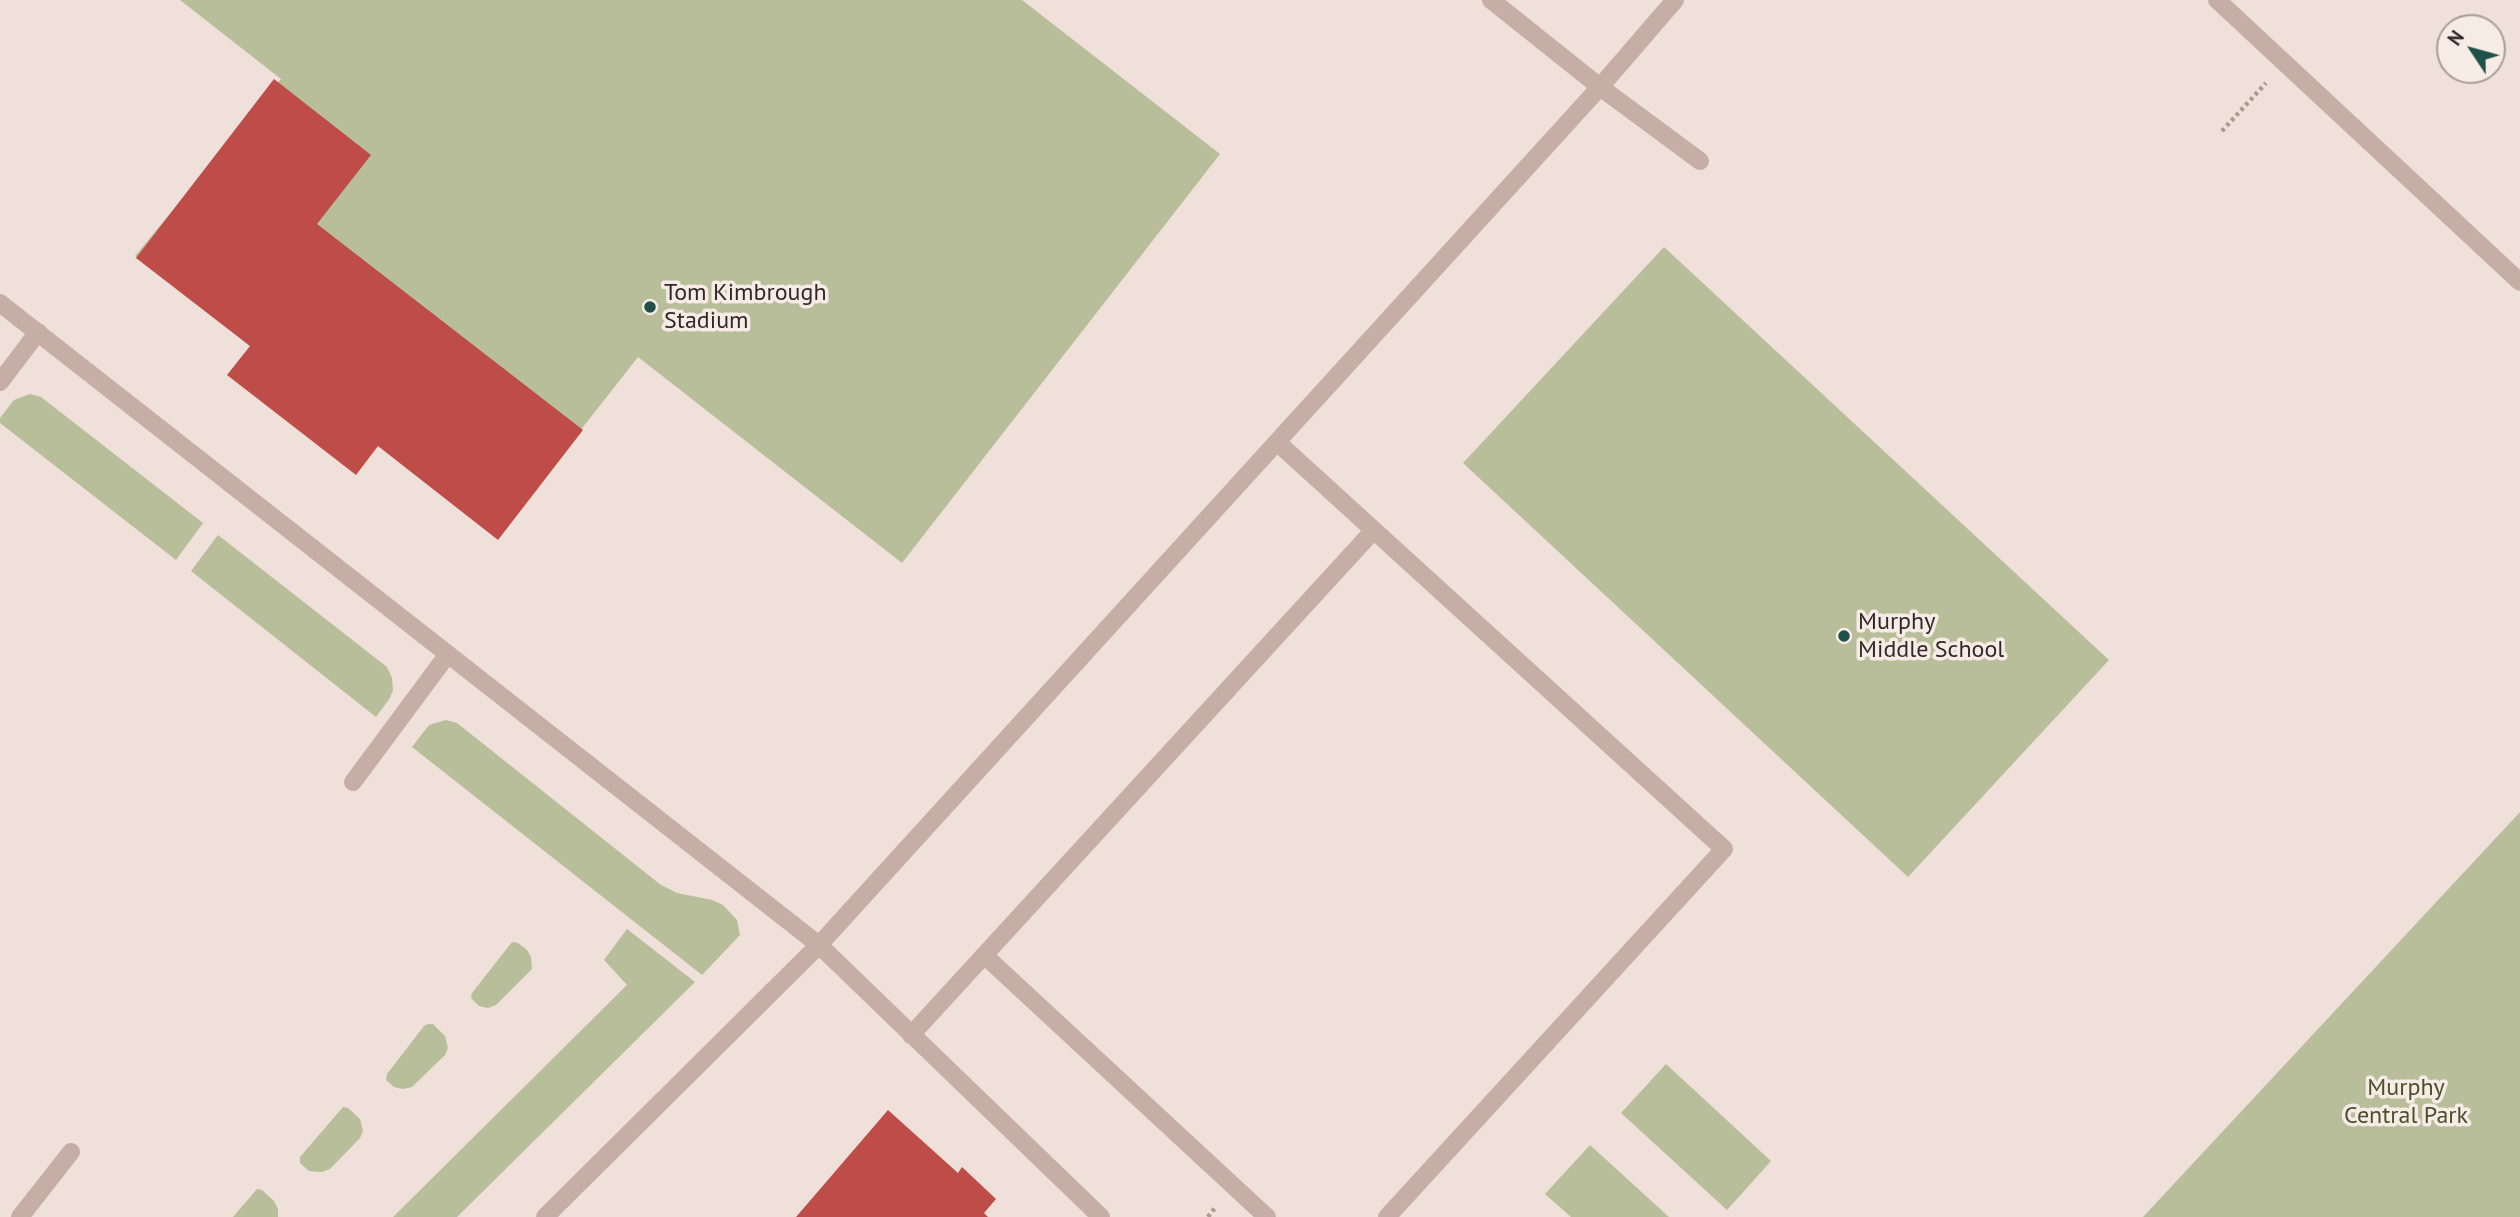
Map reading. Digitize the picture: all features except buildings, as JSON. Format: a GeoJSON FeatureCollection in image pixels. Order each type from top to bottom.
{"type":"FeatureCollection","features":[{"type":"Feature","properties":{"kind":"lane"},"geometry":{"type":"LineString","coordinates":[[1491,0],[1600,87],[1700,161]]}},
{"type":"Feature","properties":{"kind":"lane"},"geometry":{"type":"LineString","coordinates":[[545,1217],[818,945],[1600,87],[1675,0]]}},
{"type":"Feature","properties":{"kind":"lane"},"geometry":{"type":"LineString","coordinates":[[2217,0],[2520,282]]}},
{"type":"Feature","properties":{"kind":"lane"},"geometry":{"type":"LineString","coordinates":[[0,303],[818,945],[1101,1217]]}},
{"type":"Feature","properties":{"kind":"lane"},"geometry":{"type":"LineString","coordinates":[[0,382],[38,332]]}},
{"type":"Feature","properties":{"kind":"lane"},"geometry":{"type":"LineString","coordinates":[[1277,442],[1724,849],[1387,1217]]}},
{"type":"Feature","properties":{"kind":"lane"},"geometry":{"type":"LineString","coordinates":[[911,1035],[1374,530]]}},
{"type":"Feature","properties":{"kind":"lane"},"geometry":{"type":"LineString","coordinates":[[353,782],[448,654]]}},
{"type":"Feature","properties":{"kind":"lane"},"geometry":{"type":"LineString","coordinates":[[984,955],[1267,1217]]}},
{"type":"Feature","properties":{"kind":"lane"},"geometry":{"type":"LineString","coordinates":[[20,1217],[71,1152]]}},
{"type":"Feature","properties":{"kind":"path"},"geometry":{"type":"LineString","coordinates":[[2222,131],[2267,81]]}},
{"type":"Feature","properties":{"kind":"green space","name":"Tom Kimbrough Stadium"},"geometry":{"type":"Polygon","coordinates":[[[180,0],[1022,0],[1220,154],[902,563],[638,357],[496,538],[135,256],[281,79],[180,0]]]}},
{"type":"Feature","properties":{"kind":"green space"},"geometry":{"type":"Polygon","coordinates":[[[1664,247],[2109,660],[1908,877],[1463,463],[1664,247]]]}},
{"type":"Feature","properties":{"kind":"green space"},"geometry":{"type":"Polygon","coordinates":[[[30,394],[41,397],[203,523],[176,560],[0,423],[0,418],[14,400],[30,394]]]}},
{"type":"Feature","properties":{"kind":"green space"},"geometry":{"type":"Polygon","coordinates":[[[218,535],[387,667],[393,690],[376,717],[191,571],[218,535]]]}},
{"type":"Feature","properties":{"kind":"green space"},"geometry":{"type":"Polygon","coordinates":[[[446,720],[457,723],[661,885],[677,893],[723,905],[737,920],[740,935],[702,975],[412,747],[429,725],[446,720]]]}},
{"type":"Feature","properties":{"kind":"green space","name":"Murphy Central Park"},"geometry":{"type":"Polygon","coordinates":[[[2520,812],[2520,1217],[2143,1217],[2520,812]]]}},
{"type":"Feature","properties":{"kind":"green space"},"geometry":{"type":"Polygon","coordinates":[[[627,929],[695,982],[457,1217],[393,1217],[627,985],[604,960],[627,929]]]}},
{"type":"Feature","properties":{"kind":"green space"},"geometry":{"type":"Polygon","coordinates":[[[512,942],[527,950],[532,969],[496,1005],[488,1008],[479,1006],[471,998],[472,993],[512,942]]]}},
{"type":"Feature","properties":{"kind":"green space"},"geometry":{"type":"Polygon","coordinates":[[[428,1024],[433,1024],[445,1036],[448,1048],[445,1055],[412,1087],[394,1087],[386,1080],[387,1074],[428,1024]]]}},
{"type":"Feature","properties":{"kind":"green space"},"geometry":{"type":"Polygon","coordinates":[[[1666,1064],[1771,1161],[1727,1210],[1621,1113],[1666,1064]]]}},
{"type":"Feature","properties":{"kind":"green space"},"geometry":{"type":"Polygon","coordinates":[[[343,1107],[360,1119],[363,1131],[360,1138],[330,1169],[322,1172],[309,1171],[300,1163],[300,1157],[343,1107]]]}},
{"type":"Feature","properties":{"kind":"green space"},"geometry":{"type":"Polygon","coordinates":[[[1590,1145],[1669,1217],[1571,1217],[1545,1194],[1590,1145]]]}},
{"type":"Feature","properties":{"kind":"green space"},"geometry":{"type":"Polygon","coordinates":[[[257,1189],[274,1201],[278,1217],[233,1217],[257,1189]]]}},
{"type":"Feature","properties":{"kind":"place","name":"Tom Kimbrough Stadium"},"geometry":{"type":"Point","coordinates":[650,307]}},
{"type":"Feature","properties":{"kind":"place","name":"Murphy Middle School"},"geometry":{"type":"Point","coordinates":[1844,636]}}]}
